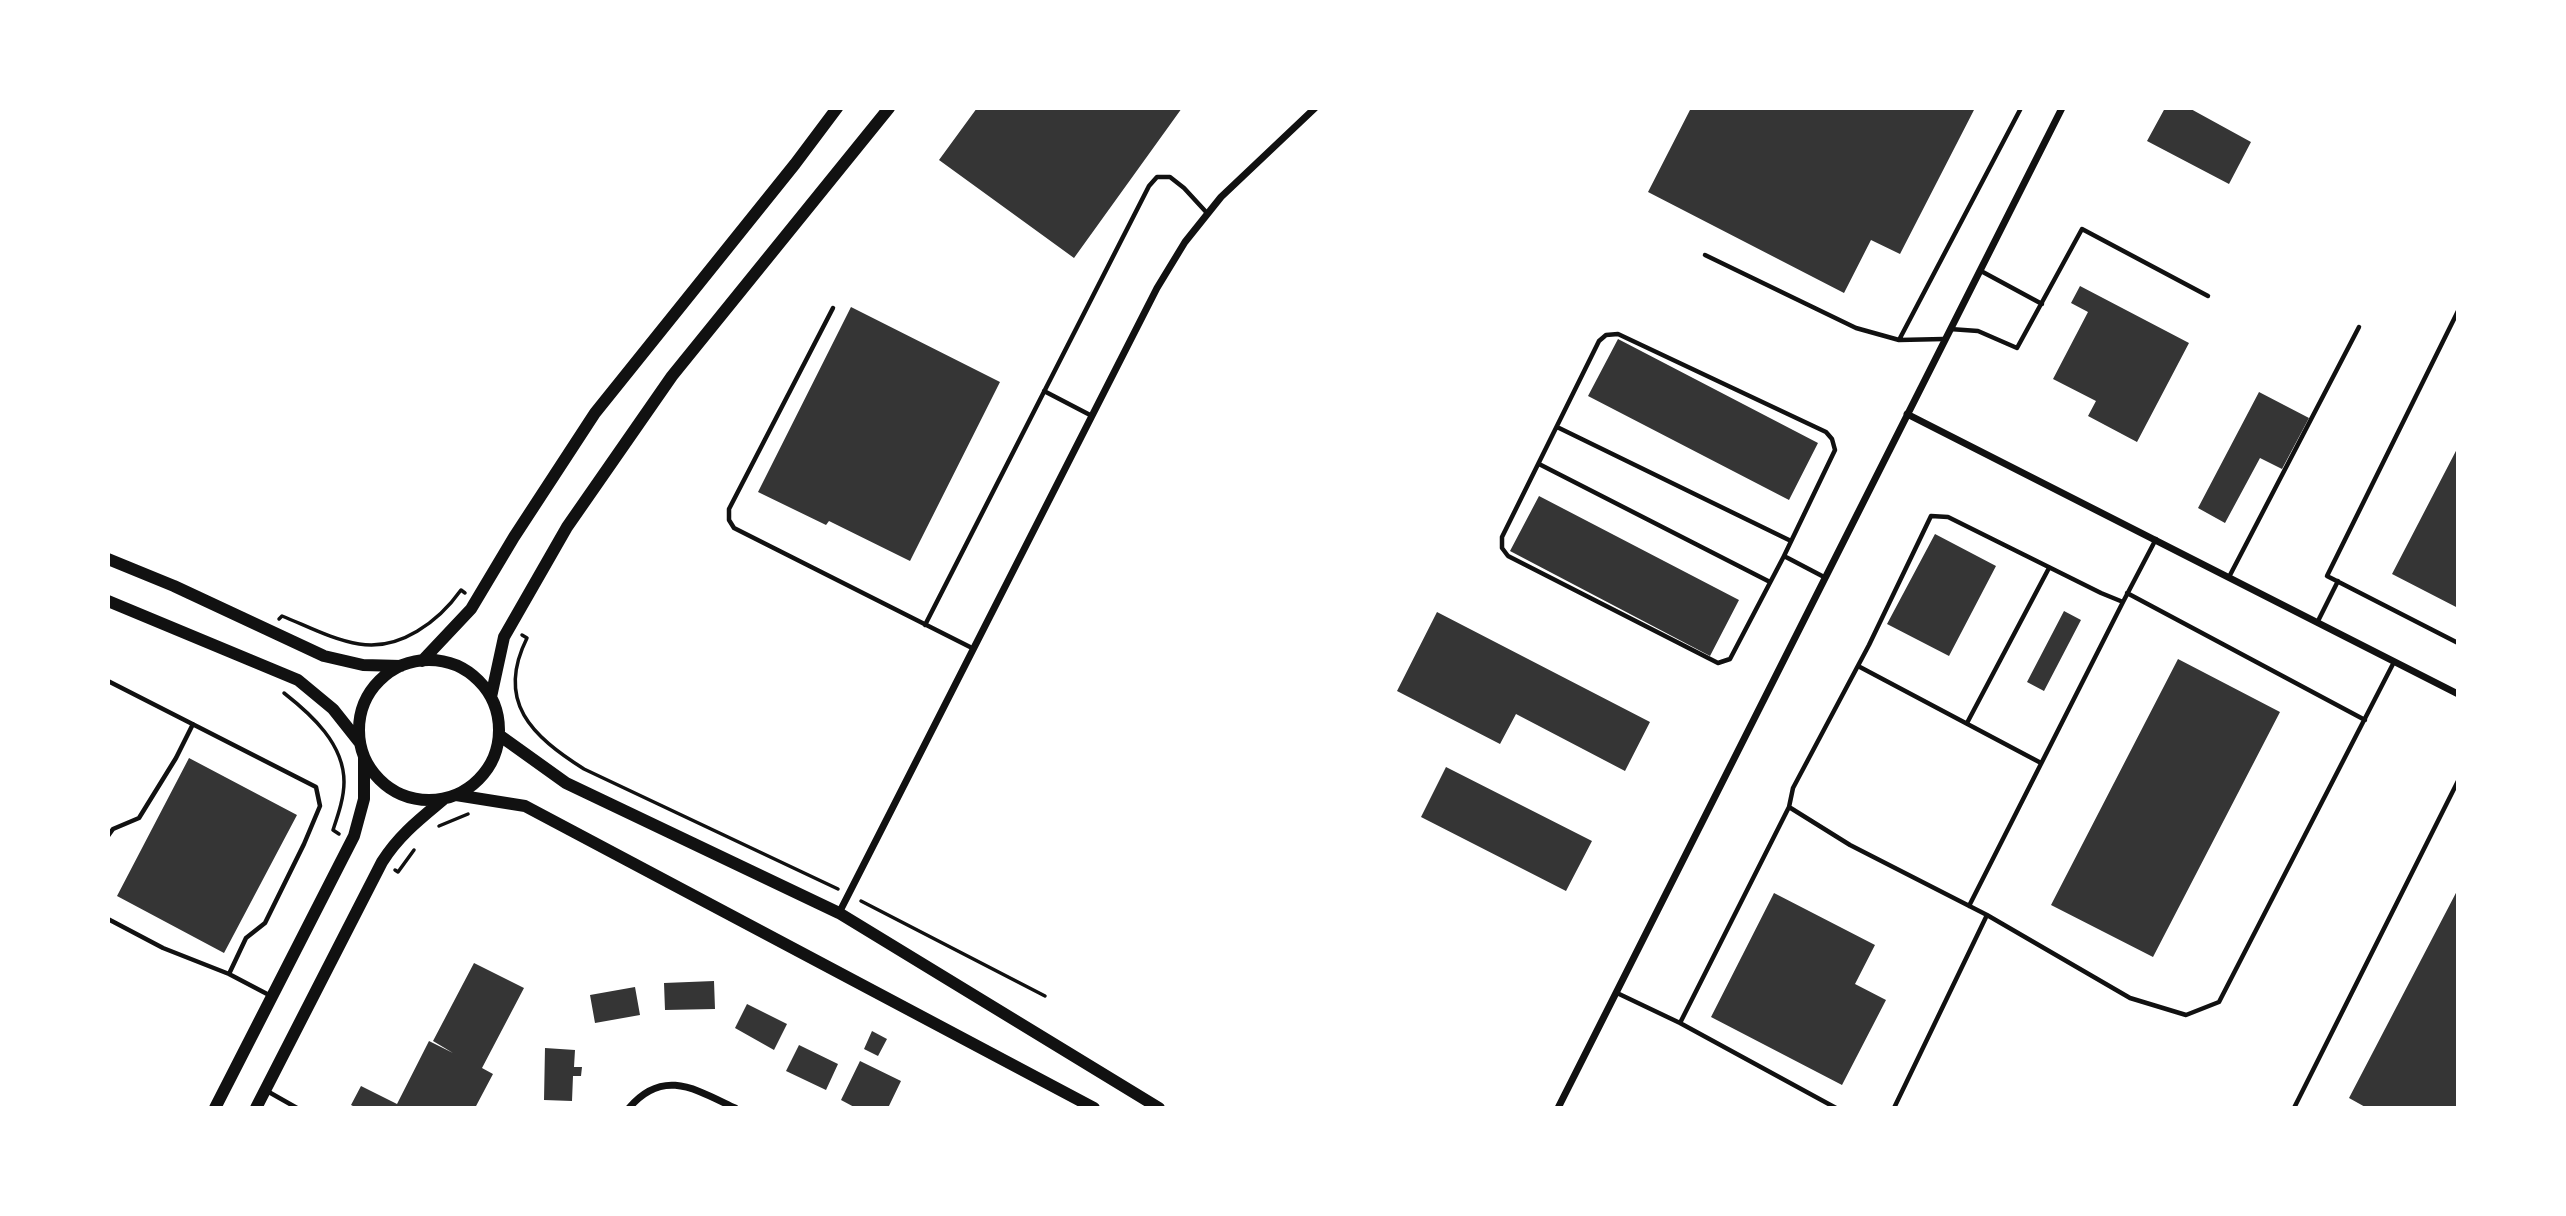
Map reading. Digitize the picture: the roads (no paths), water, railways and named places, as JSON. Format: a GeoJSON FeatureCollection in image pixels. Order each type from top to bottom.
{"type":"FeatureCollection","features":[{"type":"Feature","properties":{"kind":"street"},"geometry":{"type":"LineString","coordinates":[[422,661],[471,609],[514,537],[595,413],[837,108]]}},
{"type":"Feature","properties":{"kind":"street"},"geometry":{"type":"LineString","coordinates":[[491,697],[504,637],[567,527],[672,376],[889,108]]}},
{"type":"Feature","properties":{"kind":"street"},"geometry":{"type":"LineString","coordinates":[[839,914],[1157,288],[1185,242],[1221,197],[1315,108]]}},
{"type":"Feature","properties":{"kind":"street"},"geometry":{"type":"LineString","coordinates":[[1558,1108],[2062,108]]}},
{"type":"Feature","properties":{"kind":"street"},"geometry":{"type":"LineString","coordinates":[[1907,414],[2458,694]]}},
{"type":"Feature","properties":{"kind":"street"},"geometry":{"type":"LineString","coordinates":[[108,559],[174,586],[324,656],[363,665],[401,666],[422,661],[442,662],[462,668],[479,681],[491,697],[498,715],[496,754],[486,771],[473,785],[450,797],[407,828],[382,862],[256,1108]]}},
{"type":"Feature","properties":{"kind":"street"},"geometry":{"type":"LineString","coordinates":[[108,601],[298,680],[333,709],[360,743]]}},
{"type":"Feature","properties":{"kind":"street"},"geometry":{"type":"LineString","coordinates":[[401,666],[385,676],[372,689],[363,706],[359,724],[364,756],[374,773],[388,787],[405,796],[425,800],[450,797],[525,806],[1094,1108]]}},
{"type":"Feature","properties":{"kind":"street"},"geometry":{"type":"LineString","coordinates":[[499,735],[566,783],[839,914],[1159,1108]]}},
{"type":"Feature","properties":{"kind":"street"},"geometry":{"type":"LineString","coordinates":[[215,1108],[346,855],[359,823],[364,799],[364,756]]}},
{"type":"Feature","properties":{"kind":"street"},"geometry":{"type":"LineString","coordinates":[[629,1108],[641,1094],[666,1084],[691,1087],[735,1108]]}},
{"type":"Feature","properties":{"kind":"lane"},"geometry":{"type":"LineString","coordinates":[[1899,341],[2021,108]]}},
{"type":"Feature","properties":{"kind":"lane"},"geometry":{"type":"LineString","coordinates":[[925,625],[1149,186],[1157,177],[1170,177],[1208,214]]}},
{"type":"Feature","properties":{"kind":"lane"},"geometry":{"type":"LineString","coordinates":[[1949,329],[1978,331],[2017,348],[2082,229],[2208,296]]}},
{"type":"Feature","properties":{"kind":"lane"},"geometry":{"type":"LineString","coordinates":[[1705,255],[1856,328],[1899,341],[1944,339]]}},
{"type":"Feature","properties":{"kind":"lane"},"geometry":{"type":"LineString","coordinates":[[1979,270],[2042,304]]}},
{"type":"Feature","properties":{"kind":"lane"},"geometry":{"type":"LineString","coordinates":[[833,308],[729,509],[729,520],[734,528],[974,649]]}},
{"type":"Feature","properties":{"kind":"lane"},"geometry":{"type":"LineString","coordinates":[[2458,311],[2327,576],[2458,643]]}},
{"type":"Feature","properties":{"kind":"lane"},"geometry":{"type":"LineString","coordinates":[[2230,577],[2359,327]]}},
{"type":"Feature","properties":{"kind":"lane"},"geometry":{"type":"LineString","coordinates":[[1618,334],[1826,432],[1832,439],[1835,450],[1730,659],[1718,663],[1508,556],[1502,548],[1503,537],[1539,464],[1600,341],[1606,335],[1618,334]]}},
{"type":"Feature","properties":{"kind":"lane"},"geometry":{"type":"LineString","coordinates":[[1044,391],[1092,416]]}},
{"type":"Feature","properties":{"kind":"lane"},"geometry":{"type":"LineString","coordinates":[[1557,427],[1791,541]]}},
{"type":"Feature","properties":{"kind":"lane"},"geometry":{"type":"LineString","coordinates":[[1539,464],[1770,582]]}},
{"type":"Feature","properties":{"kind":"lane"},"geometry":{"type":"LineString","coordinates":[[1680,1023],[1790,807],[1793,788],[1931,516],[1948,517],[2123,602]]}},
{"type":"Feature","properties":{"kind":"lane"},"geometry":{"type":"LineString","coordinates":[[1969,906],[2156,539]]}},
{"type":"Feature","properties":{"kind":"lane"},"geometry":{"type":"LineString","coordinates":[[1784,556],[1824,577]]}},
{"type":"Feature","properties":{"kind":"lane"},"geometry":{"type":"LineString","coordinates":[[1967,723],[2049,568]]}},
{"type":"Feature","properties":{"kind":"lane"},"geometry":{"type":"LineString","coordinates":[[2317,623],[2338,581]]}},
{"type":"Feature","properties":{"kind":"lane"},"geometry":{"type":"LineString","coordinates":[[2127,593],[2365,720]]}},
{"type":"Feature","properties":{"kind":"lane"},"geometry":{"type":"LineString","coordinates":[[1790,807],[1886,864],[1987,915],[2130,998],[2186,1016],[2219,1002],[2394,662]]}},
{"type":"Feature","properties":{"kind":"lane"},"geometry":{"type":"LineString","coordinates":[[1857,666],[2041,762]]}},
{"type":"Feature","properties":{"kind":"lane"},"geometry":{"type":"LineString","coordinates":[[108,681],[316,787],[320,806],[304,844],[265,923],[246,938],[229,974]]}},
{"type":"Feature","properties":{"kind":"lane"},"geometry":{"type":"LineString","coordinates":[[108,836],[113,829],[139,818],[176,758],[193,724]]}},
{"type":"Feature","properties":{"kind":"lane"},"geometry":{"type":"LineString","coordinates":[[2294,1108],[2458,781]]}},
{"type":"Feature","properties":{"kind":"lane"},"geometry":{"type":"LineString","coordinates":[[1894,1108],[1987,915]]}},
{"type":"Feature","properties":{"kind":"lane"},"geometry":{"type":"LineString","coordinates":[[108,919],[163,948],[229,974],[273,998]]}},
{"type":"Feature","properties":{"kind":"lane"},"geometry":{"type":"LineString","coordinates":[[1615,993],[1680,1023],[1836,1108]]}},
{"type":"Feature","properties":{"kind":"lane"},"geometry":{"type":"LineString","coordinates":[[265,1090],[297,1108]]}}]}
